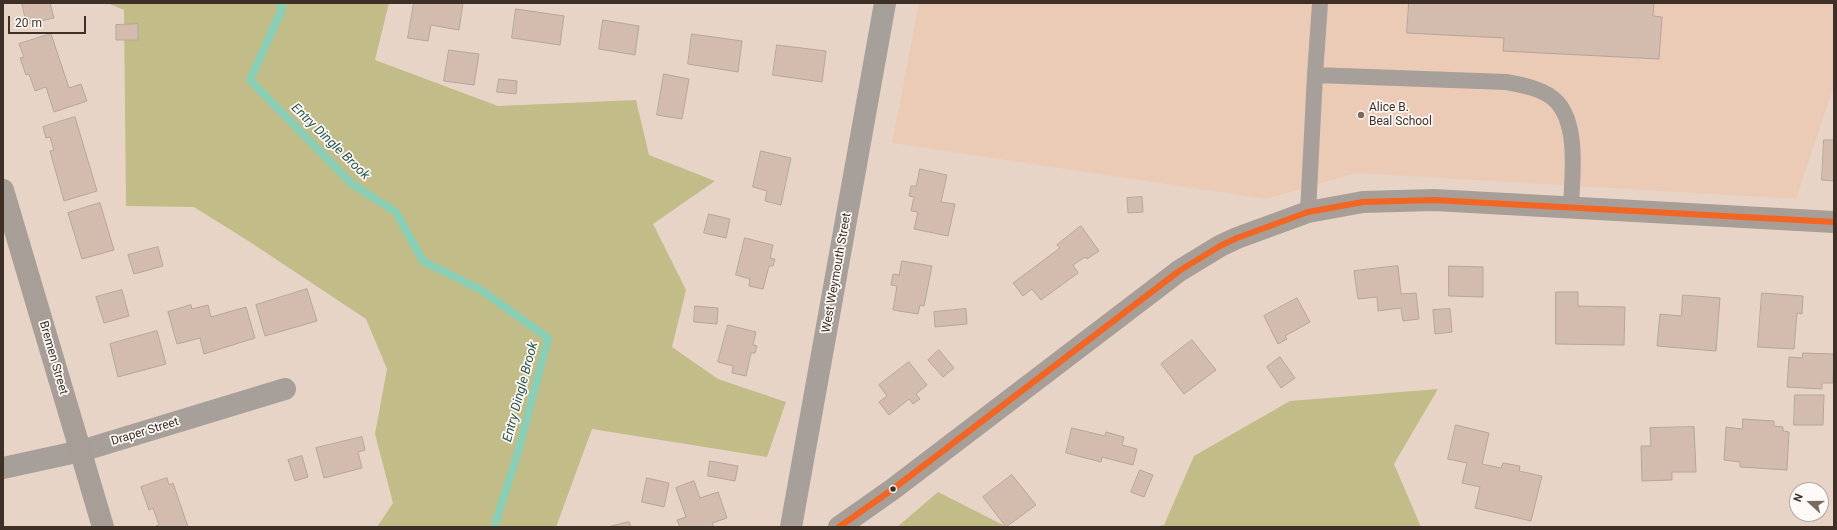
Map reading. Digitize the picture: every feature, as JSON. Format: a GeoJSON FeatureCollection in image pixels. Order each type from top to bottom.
{"type":"FeatureCollection","features":[{"type":"Feature","properties":{"kind":"main road","name":"Bremen Street"},"geometry":{"type":"LineString","coordinates":[[3,190],[103,527]]}},
{"type":"Feature","properties":{"kind":"main road"},"geometry":{"type":"LineString","coordinates":[[840,527],[893,489],[1179,271],[1220,246],[1308,212],[1345,204],[1387,200],[1434,200],[1834,222]]}},
{"type":"Feature","properties":{"kind":"street","name":"West Weymouth Street"},"geometry":{"type":"LineString","coordinates":[[791,527],[884,11]]}},
{"type":"Feature","properties":{"kind":"street","name":"Draper Street"},"geometry":{"type":"LineString","coordinates":[[3,468],[81,451],[285,389]]}},
{"type":"Feature","properties":{"kind":"lane"},"geometry":{"type":"LineString","coordinates":[[1308,212],[1320,3]]}},
{"type":"Feature","properties":{"kind":"lane"},"geometry":{"type":"LineString","coordinates":[[1315,75],[1506,82],[1527,86],[1543,93],[1557,102],[1568,123],[1573,149],[1571,207]]}},
{"type":"Feature","properties":{"kind":"shaded area"},"geometry":{"type":"Polygon","coordinates":[[[107,3],[389,3],[375,60],[498,106],[636,100],[649,155],[715,181],[653,224],[686,290],[672,347],[718,379],[786,402],[767,457],[592,429],[556,527],[377,527],[393,503],[375,434],[387,369],[366,319],[250,242],[194,207],[126,206],[124,10],[107,3]]]}},
{"type":"Feature","properties":{"kind":"shaded area","name":"Alice B. Beal School"},"geometry":{"type":"Polygon","coordinates":[[[919,3],[1834,3],[1834,86],[1796,199],[1356,173],[1266,199],[892,143],[919,3]]]}},
{"type":"Feature","properties":{"kind":"shaded area"},"geometry":{"type":"Polygon","coordinates":[[[1438,389],[1394,464],[1421,527],[1153,527],[1164,525],[1194,456],[1290,401],[1438,389]]]}},
{"type":"Feature","properties":{"kind":"shaded area"},"geometry":{"type":"Polygon","coordinates":[[[938,492],[1007,527],[897,527],[938,492]]]}},
{"type":"Feature","properties":{"kind":"building"},"geometry":{"type":"Polygon","coordinates":[[[22,3],[50,3],[54,18],[27,24],[22,3]]]}},
{"type":"Feature","properties":{"kind":"building"},"geometry":{"type":"Polygon","coordinates":[[[414,3],[463,3],[459,30],[431,25],[428,41],[408,38],[414,3]]]}},
{"type":"Feature","properties":{"kind":"building"},"geometry":{"type":"Polygon","coordinates":[[[1409,3],[1654,3],[1653,16],[1662,17],[1659,59],[1503,51],[1504,38],[1407,33],[1409,3]]]}},
{"type":"Feature","properties":{"kind":"building"},"geometry":{"type":"Polygon","coordinates":[[[516,9],[564,16],[560,45],[512,38],[516,9]]]}},
{"type":"Feature","properties":{"kind":"building"},"geometry":{"type":"Polygon","coordinates":[[[603,20],[639,26],[635,55],[599,49],[603,20]]]}},
{"type":"Feature","properties":{"kind":"building"},"geometry":{"type":"Polygon","coordinates":[[[138,24],[138,40],[116,40],[116,25],[138,24]]]}},
{"type":"Feature","properties":{"kind":"building"},"geometry":{"type":"Polygon","coordinates":[[[51,34],[69,88],[81,84],[87,101],[54,112],[46,87],[35,91],[29,74],[26,75],[20,58],[24,57],[19,44],[51,34]]]}},
{"type":"Feature","properties":{"kind":"building"},"geometry":{"type":"Polygon","coordinates":[[[692,34],[742,41],[738,72],[688,64],[692,34]]]}},
{"type":"Feature","properties":{"kind":"building"},"geometry":{"type":"Polygon","coordinates":[[[777,45],[826,51],[822,82],[773,75],[777,45]]]}},
{"type":"Feature","properties":{"kind":"building"},"geometry":{"type":"Polygon","coordinates":[[[449,50],[479,54],[474,85],[444,81],[449,50]]]}},
{"type":"Feature","properties":{"kind":"building"},"geometry":{"type":"Polygon","coordinates":[[[664,74],[689,79],[682,119],[657,115],[664,74]]]}},
{"type":"Feature","properties":{"kind":"building"},"geometry":{"type":"Polygon","coordinates":[[[499,79],[517,81],[516,94],[497,92],[499,79]]]}},
{"type":"Feature","properties":{"kind":"building"},"geometry":{"type":"Polygon","coordinates":[[[75,117],[97,191],[64,201],[50,151],[54,150],[50,137],[46,138],[43,127],[75,117]]]}},
{"type":"Feature","properties":{"kind":"building"},"geometry":{"type":"Polygon","coordinates":[[[1824,140],[1834,140],[1834,181],[1822,180],[1824,140]]]}},
{"type":"Feature","properties":{"kind":"building"},"geometry":{"type":"Polygon","coordinates":[[[761,151],[791,158],[781,205],[765,201],[767,191],[753,187],[761,151]]]}},
{"type":"Feature","properties":{"kind":"building"},"geometry":{"type":"Polygon","coordinates":[[[920,169],[947,175],[941,202],[955,204],[948,236],[914,229],[918,212],[911,211],[914,197],[909,196],[911,186],[916,186],[920,169]]]}},
{"type":"Feature","properties":{"kind":"building"},"geometry":{"type":"Polygon","coordinates":[[[1142,197],[1143,212],[1128,213],[1127,198],[1142,197]]]}},
{"type":"Feature","properties":{"kind":"building"},"geometry":{"type":"Polygon","coordinates":[[[100,203],[114,250],[82,259],[68,213],[100,203]]]}},
{"type":"Feature","properties":{"kind":"building"},"geometry":{"type":"Polygon","coordinates":[[[709,214],[730,219],[726,238],[704,233],[709,214]]]}},
{"type":"Feature","properties":{"kind":"building"},"geometry":{"type":"Polygon","coordinates":[[[1081,226],[1099,251],[1087,259],[1085,257],[1073,265],[1078,273],[1041,300],[1032,289],[1023,296],[1013,283],[1060,248],[1057,245],[1081,226]]]}},
{"type":"Feature","properties":{"kind":"building"},"geometry":{"type":"Polygon","coordinates":[[[745,238],[773,245],[770,258],[775,259],[773,266],[769,266],[763,289],[749,286],[750,279],[736,275],[745,238]]]}},
{"type":"Feature","properties":{"kind":"building"},"geometry":{"type":"Polygon","coordinates":[[[158,247],[163,266],[134,274],[128,255],[158,247]]]}},
{"type":"Feature","properties":{"kind":"building"},"geometry":{"type":"Polygon","coordinates":[[[902,261],[932,266],[924,306],[920,305],[918,314],[893,310],[897,286],[891,285],[893,274],[899,275],[902,261]]]}},
{"type":"Feature","properties":{"kind":"building"},"geometry":{"type":"Polygon","coordinates":[[[1398,266],[1401,294],[1416,293],[1419,319],[1403,321],[1401,308],[1378,311],[1377,297],[1358,299],[1354,271],[1398,266]]]}},
{"type":"Feature","properties":{"kind":"building"},"geometry":{"type":"Polygon","coordinates":[[[1449,266],[1483,267],[1483,297],[1449,296],[1449,266]]]}},
{"type":"Feature","properties":{"kind":"building"},"geometry":{"type":"Polygon","coordinates":[[[307,289],[317,321],[265,336],[256,305],[307,289]]]}},
{"type":"Feature","properties":{"kind":"building"},"geometry":{"type":"Polygon","coordinates":[[[122,290],[129,316],[104,323],[96,297],[122,290]]]}},
{"type":"Feature","properties":{"kind":"building"},"geometry":{"type":"Polygon","coordinates":[[[1556,292],[1578,292],[1578,306],[1625,307],[1624,345],[1556,344],[1556,292]]]}},
{"type":"Feature","properties":{"kind":"building"},"geometry":{"type":"Polygon","coordinates":[[[1762,293],[1803,296],[1802,314],[1797,313],[1794,349],[1758,347],[1762,293]]]}},
{"type":"Feature","properties":{"kind":"building"},"geometry":{"type":"Polygon","coordinates":[[[1683,295],[1720,298],[1716,351],[1657,346],[1660,314],[1681,316],[1683,295]]]}},
{"type":"Feature","properties":{"kind":"building"},"geometry":{"type":"Polygon","coordinates":[[[1297,298],[1310,322],[1285,336],[1287,339],[1278,344],[1264,316],[1297,298]]]}},
{"type":"Feature","properties":{"kind":"building"},"geometry":{"type":"Polygon","coordinates":[[[191,305],[192,309],[208,305],[211,317],[246,307],[255,338],[204,354],[200,338],[177,344],[168,312],[191,305]]]}},
{"type":"Feature","properties":{"kind":"building"},"geometry":{"type":"Polygon","coordinates":[[[695,306],[718,308],[717,324],[694,322],[695,306]]]}},
{"type":"Feature","properties":{"kind":"building"},"geometry":{"type":"Polygon","coordinates":[[[966,309],[967,324],[935,327],[934,312],[966,309]]]}},
{"type":"Feature","properties":{"kind":"building"},"geometry":{"type":"Polygon","coordinates":[[[1450,309],[1452,332],[1435,334],[1433,310],[1450,309]]]}},
{"type":"Feature","properties":{"kind":"building"},"geometry":{"type":"Polygon","coordinates":[[[728,325],[756,332],[753,345],[757,346],[755,353],[751,353],[746,376],[732,373],[733,366],[718,362],[728,325]]]}},
{"type":"Feature","properties":{"kind":"building"},"geometry":{"type":"Polygon","coordinates":[[[157,331],[166,364],[118,377],[110,344],[157,331]]]}},
{"type":"Feature","properties":{"kind":"building"},"geometry":{"type":"Polygon","coordinates":[[[1192,340],[1216,370],[1184,394],[1161,364],[1192,340]]]}},
{"type":"Feature","properties":{"kind":"building"},"geometry":{"type":"Polygon","coordinates":[[[939,350],[954,368],[943,377],[928,360],[939,350]]]}},
{"type":"Feature","properties":{"kind":"building"},"geometry":{"type":"Polygon","coordinates":[[[1803,353],[1834,354],[1833,383],[1822,383],[1822,389],[1787,387],[1789,357],[1802,358],[1803,353]]]}},
{"type":"Feature","properties":{"kind":"building"},"geometry":{"type":"Polygon","coordinates":[[[1280,357],[1295,378],[1281,388],[1267,367],[1280,357]]]}},
{"type":"Feature","properties":{"kind":"building"},"geometry":{"type":"Polygon","coordinates":[[[909,362],[927,385],[916,394],[920,399],[913,404],[909,399],[889,415],[879,402],[887,396],[879,385],[909,362]]]}},
{"type":"Feature","properties":{"kind":"building"},"geometry":{"type":"Polygon","coordinates":[[[1795,395],[1824,395],[1823,425],[1794,425],[1795,395]]]}},
{"type":"Feature","properties":{"kind":"building"},"geometry":{"type":"Polygon","coordinates":[[[1743,419],[1774,421],[1774,426],[1783,427],[1783,431],[1789,432],[1787,470],[1740,467],[1740,462],[1724,460],[1726,427],[1742,429],[1743,419]]]}},
{"type":"Feature","properties":{"kind":"building"},"geometry":{"type":"Polygon","coordinates":[[[1456,425],[1489,433],[1482,464],[1501,468],[1503,463],[1520,466],[1519,471],[1542,476],[1531,521],[1475,508],[1480,487],[1462,483],[1467,463],[1448,459],[1456,425]]]}},
{"type":"Feature","properties":{"kind":"building"},"geometry":{"type":"Polygon","coordinates":[[[1694,427],[1696,472],[1672,472],[1672,480],[1642,481],[1641,446],[1651,446],[1650,428],[1694,427]]]}},
{"type":"Feature","properties":{"kind":"building"},"geometry":{"type":"Polygon","coordinates":[[[1072,428],[1105,436],[1106,432],[1124,437],[1122,445],[1137,449],[1133,465],[1102,457],[1101,462],[1066,453],[1072,428]]]}},
{"type":"Feature","properties":{"kind":"building"},"geometry":{"type":"Polygon","coordinates":[[[362,437],[365,450],[358,452],[362,468],[324,478],[316,448],[362,437]]]}},
{"type":"Feature","properties":{"kind":"building"},"geometry":{"type":"Polygon","coordinates":[[[302,456],[308,477],[295,481],[288,460],[302,456]]]}},
{"type":"Feature","properties":{"kind":"building"},"geometry":{"type":"Polygon","coordinates":[[[710,461],[738,466],[735,481],[708,476],[710,461]]]}},
{"type":"Feature","properties":{"kind":"building"},"geometry":{"type":"Polygon","coordinates":[[[1140,470],[1153,475],[1144,497],[1131,492],[1140,470]]]}},
{"type":"Feature","properties":{"kind":"building"},"geometry":{"type":"Polygon","coordinates":[[[1012,475],[1036,505],[1006,527],[983,497],[1012,475]]]}},
{"type":"Feature","properties":{"kind":"building"},"geometry":{"type":"Polygon","coordinates":[[[167,478],[169,485],[173,483],[188,527],[153,527],[159,525],[153,508],[149,510],[141,487],[167,478]]]}},
{"type":"Feature","properties":{"kind":"building"},"geometry":{"type":"Polygon","coordinates":[[[647,478],[669,483],[664,507],[642,502],[647,478]]]}},
{"type":"Feature","properties":{"kind":"building"},"geometry":{"type":"Polygon","coordinates":[[[694,481],[700,498],[718,492],[727,518],[712,523],[714,527],[680,527],[677,520],[686,517],[676,488],[694,481]]]}},
{"type":"Feature","properties":{"kind":"building"},"geometry":{"type":"Polygon","coordinates":[[[629,522],[631,527],[608,527],[629,522]]]}},
{"type":"Feature","properties":{"kind":"waterway","name":"Entry Dingle Brook"},"geometry":{"type":"LineString","coordinates":[[280,3],[282,9],[250,80],[352,184],[396,212],[423,261],[481,290],[548,338],[518,452],[494,527]]}},
{"type":"Feature","properties":{"kind":"transit line"},"geometry":{"type":"LineString","coordinates":[[839,527],[893,489],[1179,271],[1220,246],[1237,238],[1308,212],[1363,202],[1434,200],[1834,222]]}},
{"type":"Feature","properties":{"kind":"place","name":"Alice B. Beal School"},"geometry":{"type":"Point","coordinates":[1361,115]}}]}
